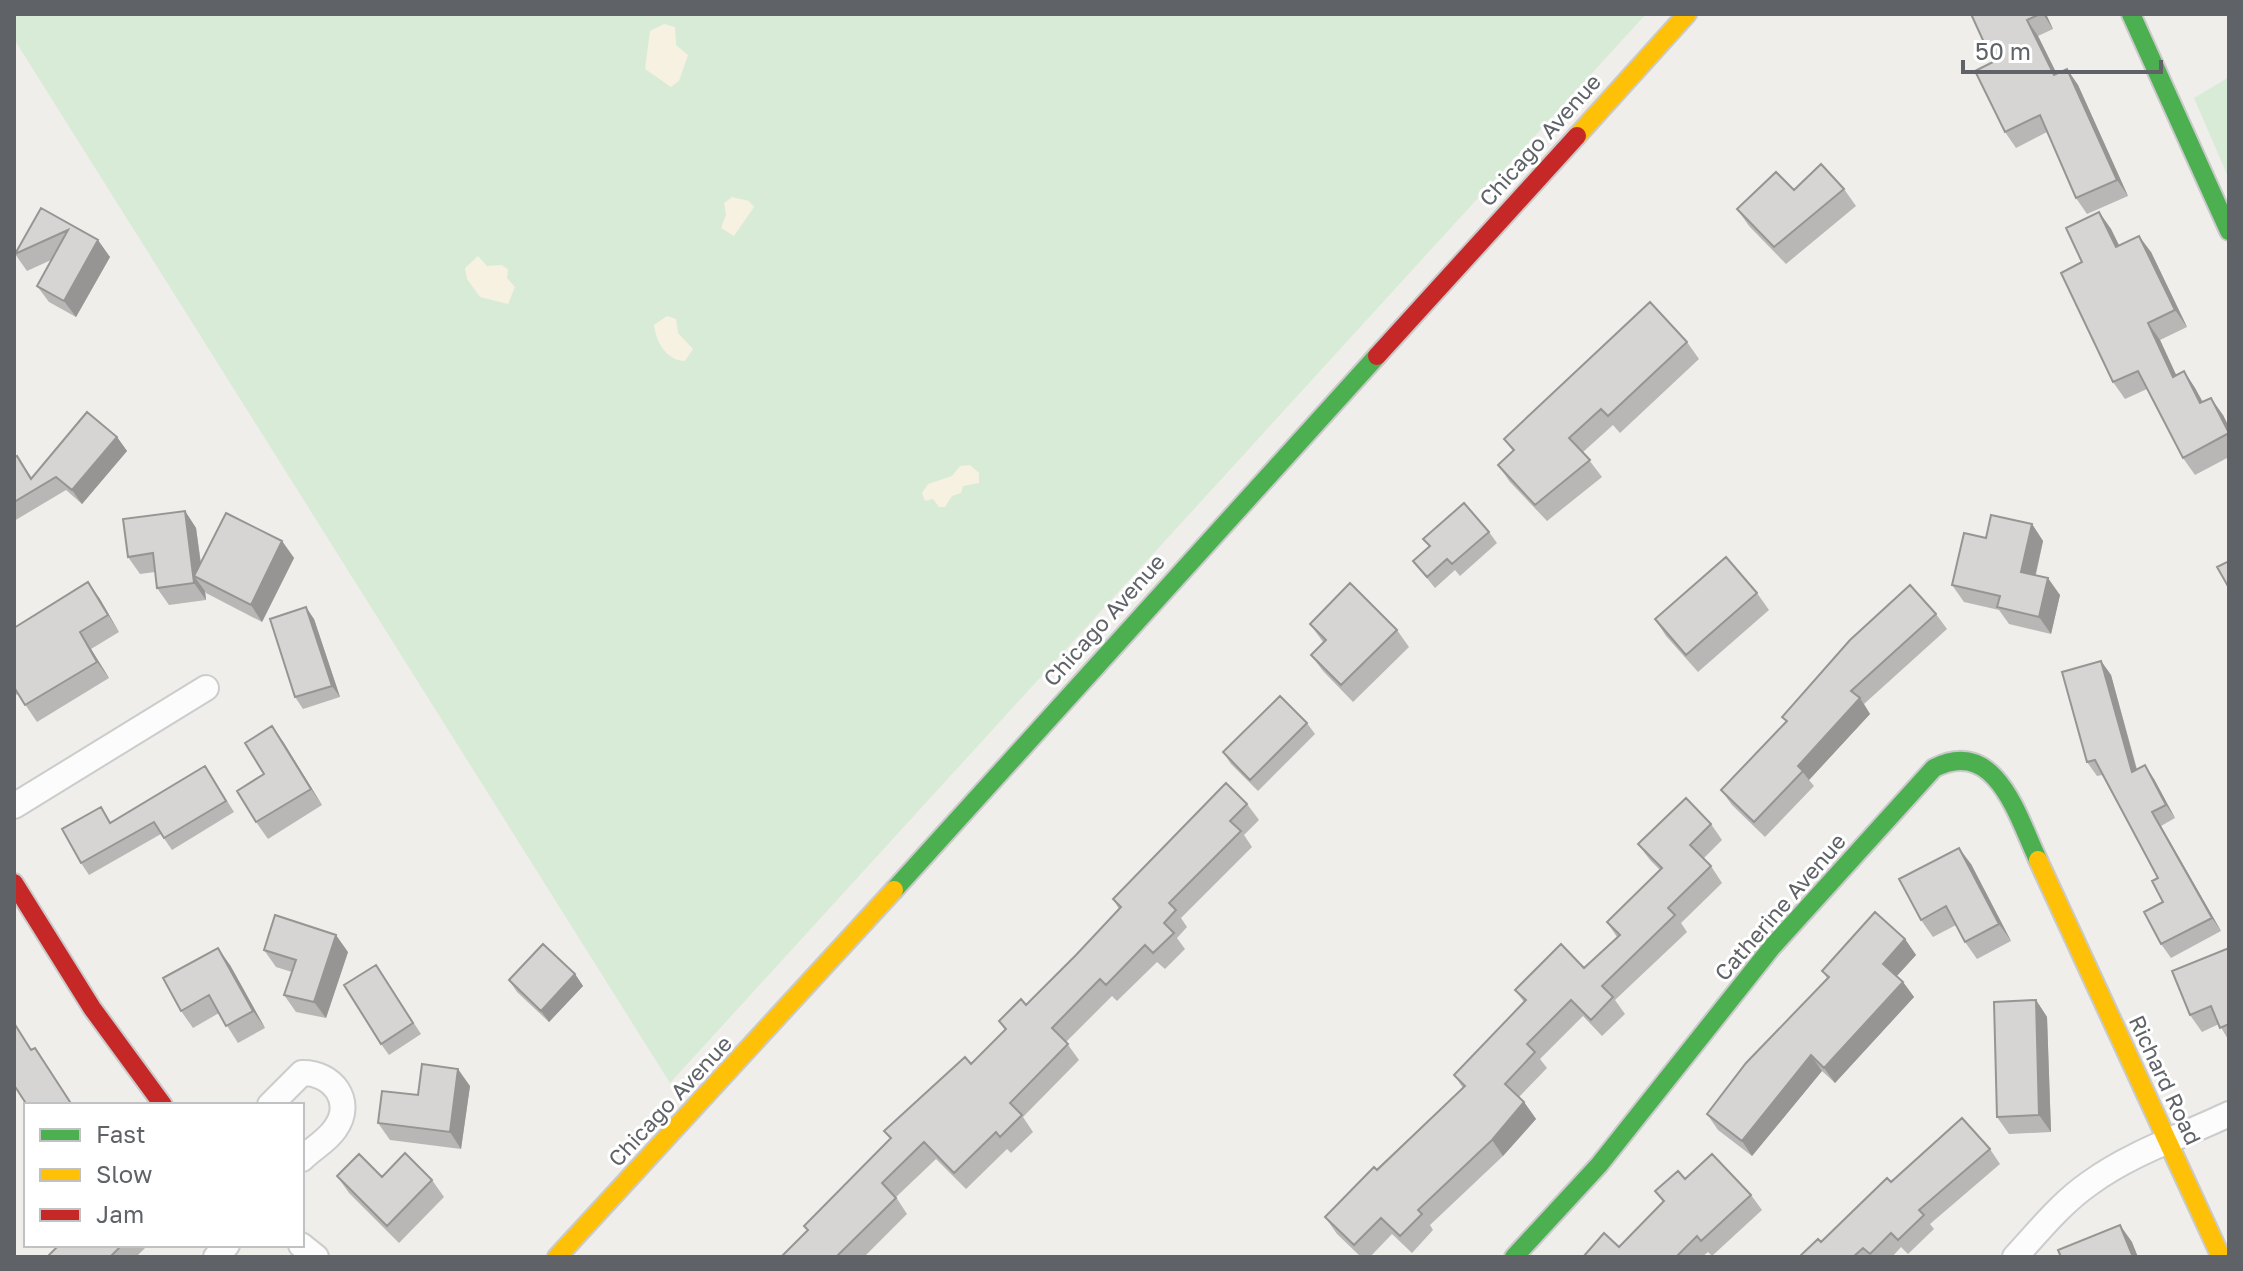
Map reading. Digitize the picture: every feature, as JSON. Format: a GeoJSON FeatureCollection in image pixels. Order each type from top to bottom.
{"type":"FeatureCollection","features":[{"type":"Feature","properties":{"kind":"street","name":"Chicago Avenue"},"geometry":{"type":"LineString","coordinates":[[557,1257],[748,1052],[1687,14]]}},
{"type":"Feature","properties":{"kind":"street"},"geometry":{"type":"LineString","coordinates":[[2131,14],[2229,231]]}},
{"type":"Feature","properties":{"kind":"street"},"geometry":{"type":"LineString","coordinates":[[14,806],[206,688]]}},
{"type":"Feature","properties":{"kind":"street","name":"Catherine Avenue"},"geometry":{"type":"LineString","coordinates":[[1514,1257],[1599,1165],[1772,947],[1934,768],[1951,758],[1969,756],[1985,766],[2008,795],[2066,922]]}},
{"type":"Feature","properties":{"kind":"street"},"geometry":{"type":"LineString","coordinates":[[14,883],[92,1008],[162,1103]]}},
{"type":"Feature","properties":{"kind":"street","name":"Richard Road"},"geometry":{"type":"LineString","coordinates":[[2066,922],[2221,1257]]}},
{"type":"Feature","properties":{"kind":"street"},"geometry":{"type":"LineString","coordinates":[[272,1103],[302,1073],[319,1072],[333,1082],[341,1094],[342,1112],[337,1127],[304,1157]]}},
{"type":"Feature","properties":{"kind":"street"},"geometry":{"type":"LineString","coordinates":[[2015,1257],[2064,1203],[2090,1183],[2119,1164],[2229,1114]]}},
{"type":"Feature","properties":{"kind":"green space"},"geometry":{"type":"Polygon","coordinates":[[[14,14],[1646,14],[670,1083],[14,39],[14,14]]]}},
{"type":"Feature","properties":{"kind":"green space"},"geometry":{"type":"Polygon","coordinates":[[[2229,77],[2229,179],[2194,98],[2229,77]]]}},
{"type":"Feature","properties":{"kind":"sand"},"geometry":{"type":"Polygon","coordinates":[[[664,24],[675,27],[676,45],[688,55],[679,81],[671,87],[645,69],[650,31],[664,24]]]}},
{"type":"Feature","properties":{"kind":"sand"},"geometry":{"type":"Polygon","coordinates":[[[732,197],[749,201],[754,207],[734,236],[721,228],[726,215],[724,203],[732,197]]]}},
{"type":"Feature","properties":{"kind":"sand"},"geometry":{"type":"Polygon","coordinates":[[[478,256],[487,266],[501,265],[508,269],[507,278],[515,287],[508,304],[480,297],[467,279],[465,268],[478,256]]]}},
{"type":"Feature","properties":{"kind":"sand"},"geometry":{"type":"Polygon","coordinates":[[[667,316],[676,319],[678,333],[693,349],[685,361],[667,354],[657,337],[654,325],[667,316]]]}},
{"type":"Feature","properties":{"kind":"sand"},"geometry":{"type":"Polygon","coordinates":[[[970,465],[979,473],[979,483],[963,486],[961,493],[952,496],[945,507],[939,507],[933,499],[925,501],[922,493],[928,484],[952,476],[960,466],[970,465]]]}},
{"type":"Feature","properties":{"kind":"building"},"geometry":{"type":"Polygon","coordinates":[[[1971,14],[2040,14],[2027,20],[2054,75],[2067,69],[2117,180],[2076,198],[2040,115],[2005,132],[1975,71],[1993,62],[1971,14]]]}},
{"type":"Feature","properties":{"kind":"building"},"geometry":{"type":"Polygon","coordinates":[[[1821,164],[1844,189],[1774,247],[1737,209],[1776,172],[1794,190],[1821,164]]]}},
{"type":"Feature","properties":{"kind":"building"},"geometry":{"type":"Polygon","coordinates":[[[41,208],[98,240],[64,301],[37,286],[68,230],[15,254],[41,208]]]}},
{"type":"Feature","properties":{"kind":"building"},"geometry":{"type":"Polygon","coordinates":[[[2099,212],[2116,247],[2139,236],[2175,310],[2148,323],[2173,377],[2184,371],[2200,403],[2211,398],[2229,433],[2183,458],[2138,371],[2113,382],[2061,273],[2082,262],[2066,228],[2099,212]]]}},
{"type":"Feature","properties":{"kind":"building"},"geometry":{"type":"Polygon","coordinates":[[[1650,302],[1687,342],[1608,416],[1601,409],[1569,438],[1590,460],[1535,505],[1498,465],[1514,450],[1504,439],[1650,302]]]}},
{"type":"Feature","properties":{"kind":"building"},"geometry":{"type":"Polygon","coordinates":[[[87,412],[117,437],[72,490],[56,477],[14,502],[14,458],[17,456],[31,479],[87,412]]]}},
{"type":"Feature","properties":{"kind":"building"},"geometry":{"type":"Polygon","coordinates":[[[1464,503],[1489,532],[1452,564],[1447,559],[1427,577],[1413,561],[1430,546],[1423,539],[1464,503]]]}},
{"type":"Feature","properties":{"kind":"building"},"geometry":{"type":"Polygon","coordinates":[[[185,511],[194,583],[157,588],[153,553],[128,557],[123,519],[185,511]]]}},
{"type":"Feature","properties":{"kind":"building"},"geometry":{"type":"Polygon","coordinates":[[[226,513],[282,541],[251,605],[194,576],[226,513]]]}},
{"type":"Feature","properties":{"kind":"building"},"geometry":{"type":"Polygon","coordinates":[[[1991,515],[2032,524],[2021,572],[2048,578],[2039,617],[1997,607],[2000,596],[1952,585],[1964,533],[1986,538],[1991,515]]]}},
{"type":"Feature","properties":{"kind":"building"},"geometry":{"type":"Polygon","coordinates":[[[1726,557],[1757,593],[1686,655],[1655,619],[1726,557]]]}},
{"type":"Feature","properties":{"kind":"building"},"geometry":{"type":"Polygon","coordinates":[[[2229,561],[2229,588],[2217,567],[2229,561]]]}},
{"type":"Feature","properties":{"kind":"building"},"geometry":{"type":"Polygon","coordinates":[[[88,582],[108,615],[80,632],[97,662],[25,705],[14,687],[14,628],[88,582]]]}},
{"type":"Feature","properties":{"kind":"building"},"geometry":{"type":"Polygon","coordinates":[[[1350,583],[1397,630],[1341,685],[1311,655],[1326,640],[1310,624],[1350,583]]]}},
{"type":"Feature","properties":{"kind":"building"},"geometry":{"type":"Polygon","coordinates":[[[1910,585],[1936,614],[1851,691],[1860,698],[1798,766],[1803,771],[1754,822],[1721,790],[1787,721],[1782,717],[1850,640],[1910,585]]]}},
{"type":"Feature","properties":{"kind":"building"},"geometry":{"type":"Polygon","coordinates":[[[306,607],[332,686],[295,697],[270,619],[306,607]]]}},
{"type":"Feature","properties":{"kind":"building"},"geometry":{"type":"Polygon","coordinates":[[[2101,661],[2132,772],[2145,765],[2166,805],[2152,812],[2212,918],[2161,944],[2144,912],[2163,902],[2152,881],[2158,878],[2095,760],[2087,762],[2062,672],[2101,661]]]}},
{"type":"Feature","properties":{"kind":"building"},"geometry":{"type":"Polygon","coordinates":[[[1280,696],[1307,723],[1250,780],[1223,752],[1280,696]]]}},
{"type":"Feature","properties":{"kind":"building"},"geometry":{"type":"Polygon","coordinates":[[[272,726],[311,789],[256,822],[237,791],[264,774],[245,743],[272,726]]]}},
{"type":"Feature","properties":{"kind":"building"},"geometry":{"type":"Polygon","coordinates":[[[205,766],[226,801],[164,838],[154,822],[81,863],[62,829],[101,807],[110,823],[205,766]]]}},
{"type":"Feature","properties":{"kind":"building"},"geometry":{"type":"Polygon","coordinates":[[[1226,783],[1247,804],[1230,821],[1241,831],[1169,903],[1176,910],[1164,923],[1174,933],[1153,953],[1145,945],[1106,985],[1100,979],[1052,1028],[1068,1044],[1010,1103],[1022,1115],[1000,1137],[996,1132],[954,1173],[924,1142],[882,1183],[896,1198],[836,1257],[781,1257],[808,1230],[804,1226],[891,1138],[884,1131],[965,1057],[971,1064],[1006,1029],[999,1021],[1021,999],[1026,1005],[1076,955],[1121,907],[1113,899],[1226,783]]]}},
{"type":"Feature","properties":{"kind":"building"},"geometry":{"type":"Polygon","coordinates":[[[1686,798],[1711,824],[1690,845],[1711,866],[1668,908],[1675,915],[1602,986],[1613,997],[1591,1020],[1571,1000],[1527,1044],[1535,1052],[1505,1084],[1524,1102],[1492,1140],[1418,1210],[1422,1214],[1400,1236],[1381,1218],[1354,1245],[1325,1217],[1374,1167],[1377,1170],[1465,1086],[1454,1075],[1526,1000],[1515,990],[1561,944],[1584,968],[1620,935],[1607,922],[1662,868],[1638,844],[1686,798]]]}},
{"type":"Feature","properties":{"kind":"building"},"geometry":{"type":"Polygon","coordinates":[[[1959,848],[1999,924],[1965,942],[1946,906],[1921,920],[1899,879],[1959,848]]]}},
{"type":"Feature","properties":{"kind":"building"},"geometry":{"type":"Polygon","coordinates":[[[1875,912],[1905,939],[1883,964],[1903,982],[1824,1068],[1811,1055],[1742,1141],[1707,1114],[1746,1063],[1829,977],[1822,971],[1875,912]]]}},
{"type":"Feature","properties":{"kind":"building"},"geometry":{"type":"Polygon","coordinates":[[[275,915],[336,935],[314,1002],[284,995],[296,960],[264,950],[275,915]]]}},
{"type":"Feature","properties":{"kind":"building"},"geometry":{"type":"Polygon","coordinates":[[[543,944],[575,974],[541,1011],[509,980],[543,944]]]}},
{"type":"Feature","properties":{"kind":"building"},"geometry":{"type":"Polygon","coordinates":[[[218,948],[253,1011],[226,1026],[209,995],[181,1011],[163,978],[218,948]]]}},
{"type":"Feature","properties":{"kind":"building"},"geometry":{"type":"Polygon","coordinates":[[[2229,948],[2229,1024],[2220,1028],[2211,1006],[2190,1015],[2172,971],[2229,948]]]}},
{"type":"Feature","properties":{"kind":"building"},"geometry":{"type":"Polygon","coordinates":[[[376,965],[413,1023],[381,1044],[344,985],[376,965]]]}},
{"type":"Feature","properties":{"kind":"building"},"geometry":{"type":"Polygon","coordinates":[[[2036,1000],[2039,1115],[1997,1117],[1994,1002],[2036,1000]]]}},
{"type":"Feature","properties":{"kind":"building"},"geometry":{"type":"Polygon","coordinates":[[[14,1023],[31,1050],[35,1048],[71,1103],[26,1103],[14,1085],[14,1023]]]}},
{"type":"Feature","properties":{"kind":"building"},"geometry":{"type":"Polygon","coordinates":[[[422,1064],[458,1069],[450,1132],[378,1123],[382,1091],[418,1095],[422,1064]]]}},
{"type":"Feature","properties":{"kind":"building"},"geometry":{"type":"Polygon","coordinates":[[[1962,1118],[1990,1149],[1919,1210],[1924,1215],[1898,1240],[1891,1233],[1870,1254],[1863,1248],[1853,1257],[1799,1257],[1818,1239],[1821,1242],[1887,1178],[1891,1182],[1962,1118]]]}},
{"type":"Feature","properties":{"kind":"building"},"geometry":{"type":"Polygon","coordinates":[[[405,1153],[432,1180],[387,1226],[337,1176],[359,1154],[382,1177],[405,1153]]]}},
{"type":"Feature","properties":{"kind":"building"},"geometry":{"type":"Polygon","coordinates":[[[1712,1154],[1751,1195],[1701,1241],[1697,1236],[1676,1257],[1583,1257],[1604,1233],[1619,1247],[1664,1201],[1655,1191],[1678,1171],[1685,1179],[1712,1154]]]}},
{"type":"Feature","properties":{"kind":"building"},"geometry":{"type":"Polygon","coordinates":[[[2120,1225],[2133,1257],[2061,1257],[2058,1250],[2120,1225]]]}},
{"type":"Feature","properties":{"kind":"building"},"geometry":{"type":"Polygon","coordinates":[[[57,1247],[120,1247],[110,1257],[47,1257],[57,1247]]]}},
{"type":"Feature","properties":{"kind":"traffic: fast"},"geometry":{"type":"LineString","coordinates":[[2131,14],[2229,231]]}},
{"type":"Feature","properties":{"kind":"traffic: fast"},"geometry":{"type":"LineString","coordinates":[[894,890],[1377,356]]}},
{"type":"Feature","properties":{"kind":"traffic: fast"},"geometry":{"type":"LineString","coordinates":[[1514,1257],[1599,1165],[1772,947],[1934,768],[1955,761],[1973,763],[1989,772],[2012,803],[2038,860]]}},
{"type":"Feature","properties":{"kind":"traffic: slow"},"geometry":{"type":"LineString","coordinates":[[1577,136],[1687,14]]}},
{"type":"Feature","properties":{"kind":"traffic: slow"},"geometry":{"type":"LineString","coordinates":[[2038,860],[2221,1257]]}},
{"type":"Feature","properties":{"kind":"traffic: slow"},"geometry":{"type":"LineString","coordinates":[[557,1257],[894,890]]}},
{"type":"Feature","properties":{"kind":"traffic: jam"},"geometry":{"type":"LineString","coordinates":[[1377,356],[1577,136]]}},
{"type":"Feature","properties":{"kind":"traffic: jam"},"geometry":{"type":"LineString","coordinates":[[14,883],[92,1008],[162,1103]]}}]}
